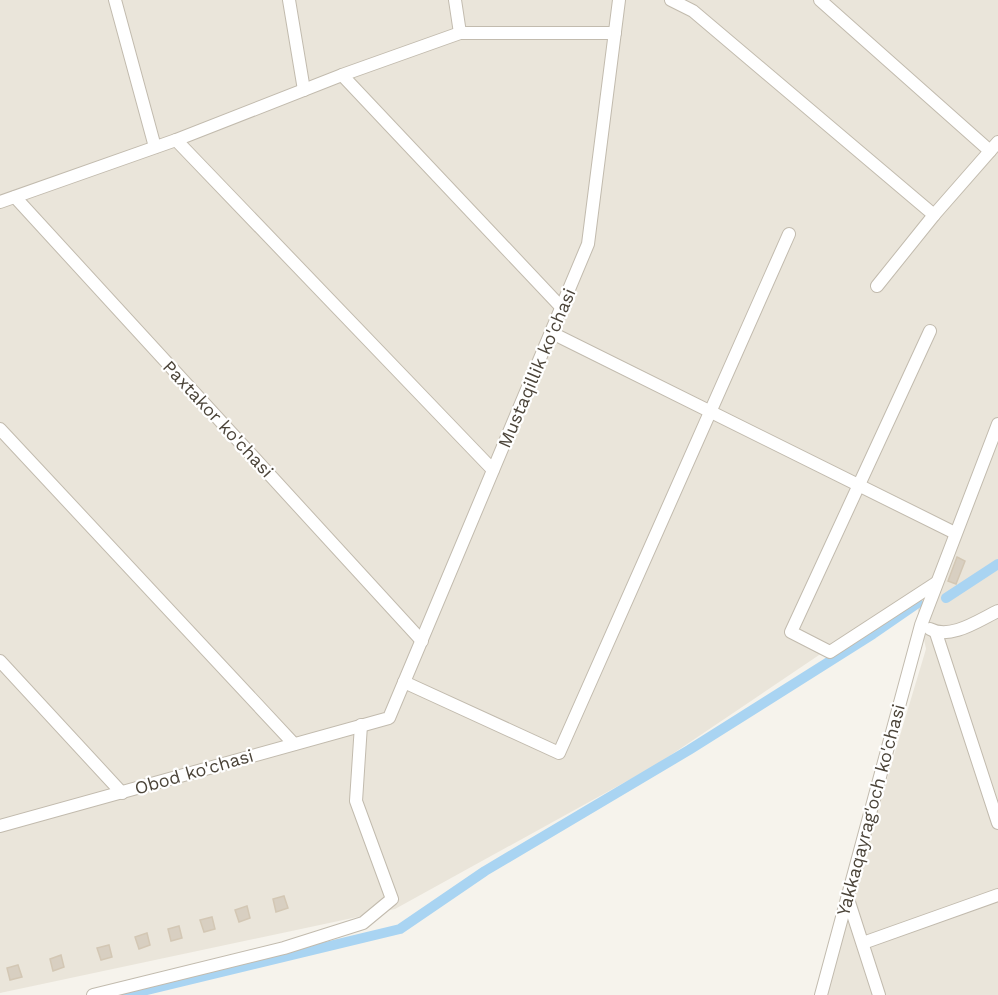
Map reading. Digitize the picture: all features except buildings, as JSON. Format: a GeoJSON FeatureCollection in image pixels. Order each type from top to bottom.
{"type":"FeatureCollection","features":[{"type":"Feature","properties":{"kind":"street"},"geometry":{"type":"LineString","coordinates":[[115,0],[155,147]]}},
{"type":"Feature","properties":{"kind":"street"},"geometry":{"type":"LineString","coordinates":[[289,0],[304,90]]}},
{"type":"Feature","properties":{"kind":"street"},"geometry":{"type":"LineString","coordinates":[[455,0],[460,33]]}},
{"type":"Feature","properties":{"kind":"street","name":"Mustaqillik ko'chasi"},"geometry":{"type":"LineString","coordinates":[[389,718],[588,244],[619,0]]}},
{"type":"Feature","properties":{"kind":"street"},"geometry":{"type":"LineString","coordinates":[[671,0],[693,11],[934,215]]}},
{"type":"Feature","properties":{"kind":"street"},"geometry":{"type":"LineString","coordinates":[[820,0],[994,147],[934,215],[877,286]]}},
{"type":"Feature","properties":{"kind":"street"},"geometry":{"type":"LineString","coordinates":[[0,202],[176,140],[342,75],[460,33],[615,33]]}},
{"type":"Feature","properties":{"kind":"street"},"geometry":{"type":"LineString","coordinates":[[342,75],[562,308]]}},
{"type":"Feature","properties":{"kind":"street"},"geometry":{"type":"LineString","coordinates":[[176,140],[493,470]]}},
{"type":"Feature","properties":{"kind":"street","name":"Paxtakor ko'chasi"},"geometry":{"type":"LineString","coordinates":[[15,197],[422,641]]}},
{"type":"Feature","properties":{"kind":"street"},"geometry":{"type":"LineString","coordinates":[[404,681],[560,753],[789,234]]}},
{"type":"Feature","properties":{"kind":"street"},"geometry":{"type":"LineString","coordinates":[[930,331],[791,632],[830,652],[936,584]]}},
{"type":"Feature","properties":{"kind":"street"},"geometry":{"type":"LineString","coordinates":[[552,333],[955,533]]}},
{"type":"Feature","properties":{"kind":"street","name":"Yakkaqayrag'och ko'chasi"},"geometry":{"type":"LineString","coordinates":[[821,995],[921,625],[998,424]]}},
{"type":"Feature","properties":{"kind":"street"},"geometry":{"type":"LineString","coordinates":[[0,429],[294,744]]}},
{"type":"Feature","properties":{"kind":"street"},"geometry":{"type":"LineString","coordinates":[[921,625],[936,633],[951,633],[998,610]]}},
{"type":"Feature","properties":{"kind":"street"},"geometry":{"type":"LineString","coordinates":[[936,633],[998,823]]}},
{"type":"Feature","properties":{"kind":"street"},"geometry":{"type":"LineString","coordinates":[[0,661],[122,793]]}},
{"type":"Feature","properties":{"kind":"street","name":"Obod ko'chasi"},"geometry":{"type":"LineString","coordinates":[[0,826],[389,718]]}},
{"type":"Feature","properties":{"kind":"street"},"geometry":{"type":"LineString","coordinates":[[93,995],[284,948],[363,923],[392,899],[356,801],[361,725]]}},
{"type":"Feature","properties":{"kind":"street"},"geometry":{"type":"LineString","coordinates":[[863,943],[998,896]]}},
{"type":"Feature","properties":{"kind":"street"},"geometry":{"type":"LineString","coordinates":[[848,898],[879,995]]}},
{"type":"Feature","properties":{"kind":"shaded area"},"geometry":{"type":"Polygon","coordinates":[[[0,0],[998,0],[998,995],[822,995],[926,649],[914,591],[656,765],[395,909],[0,993],[0,0]]]}},
{"type":"Feature","properties":{"kind":"waterway"},"geometry":{"type":"LineString","coordinates":[[946,598],[998,564]]}},
{"type":"Feature","properties":{"kind":"waterway"},"geometry":{"type":"LineString","coordinates":[[126,995],[400,929],[485,871],[689,750],[918,603]]}}]}
